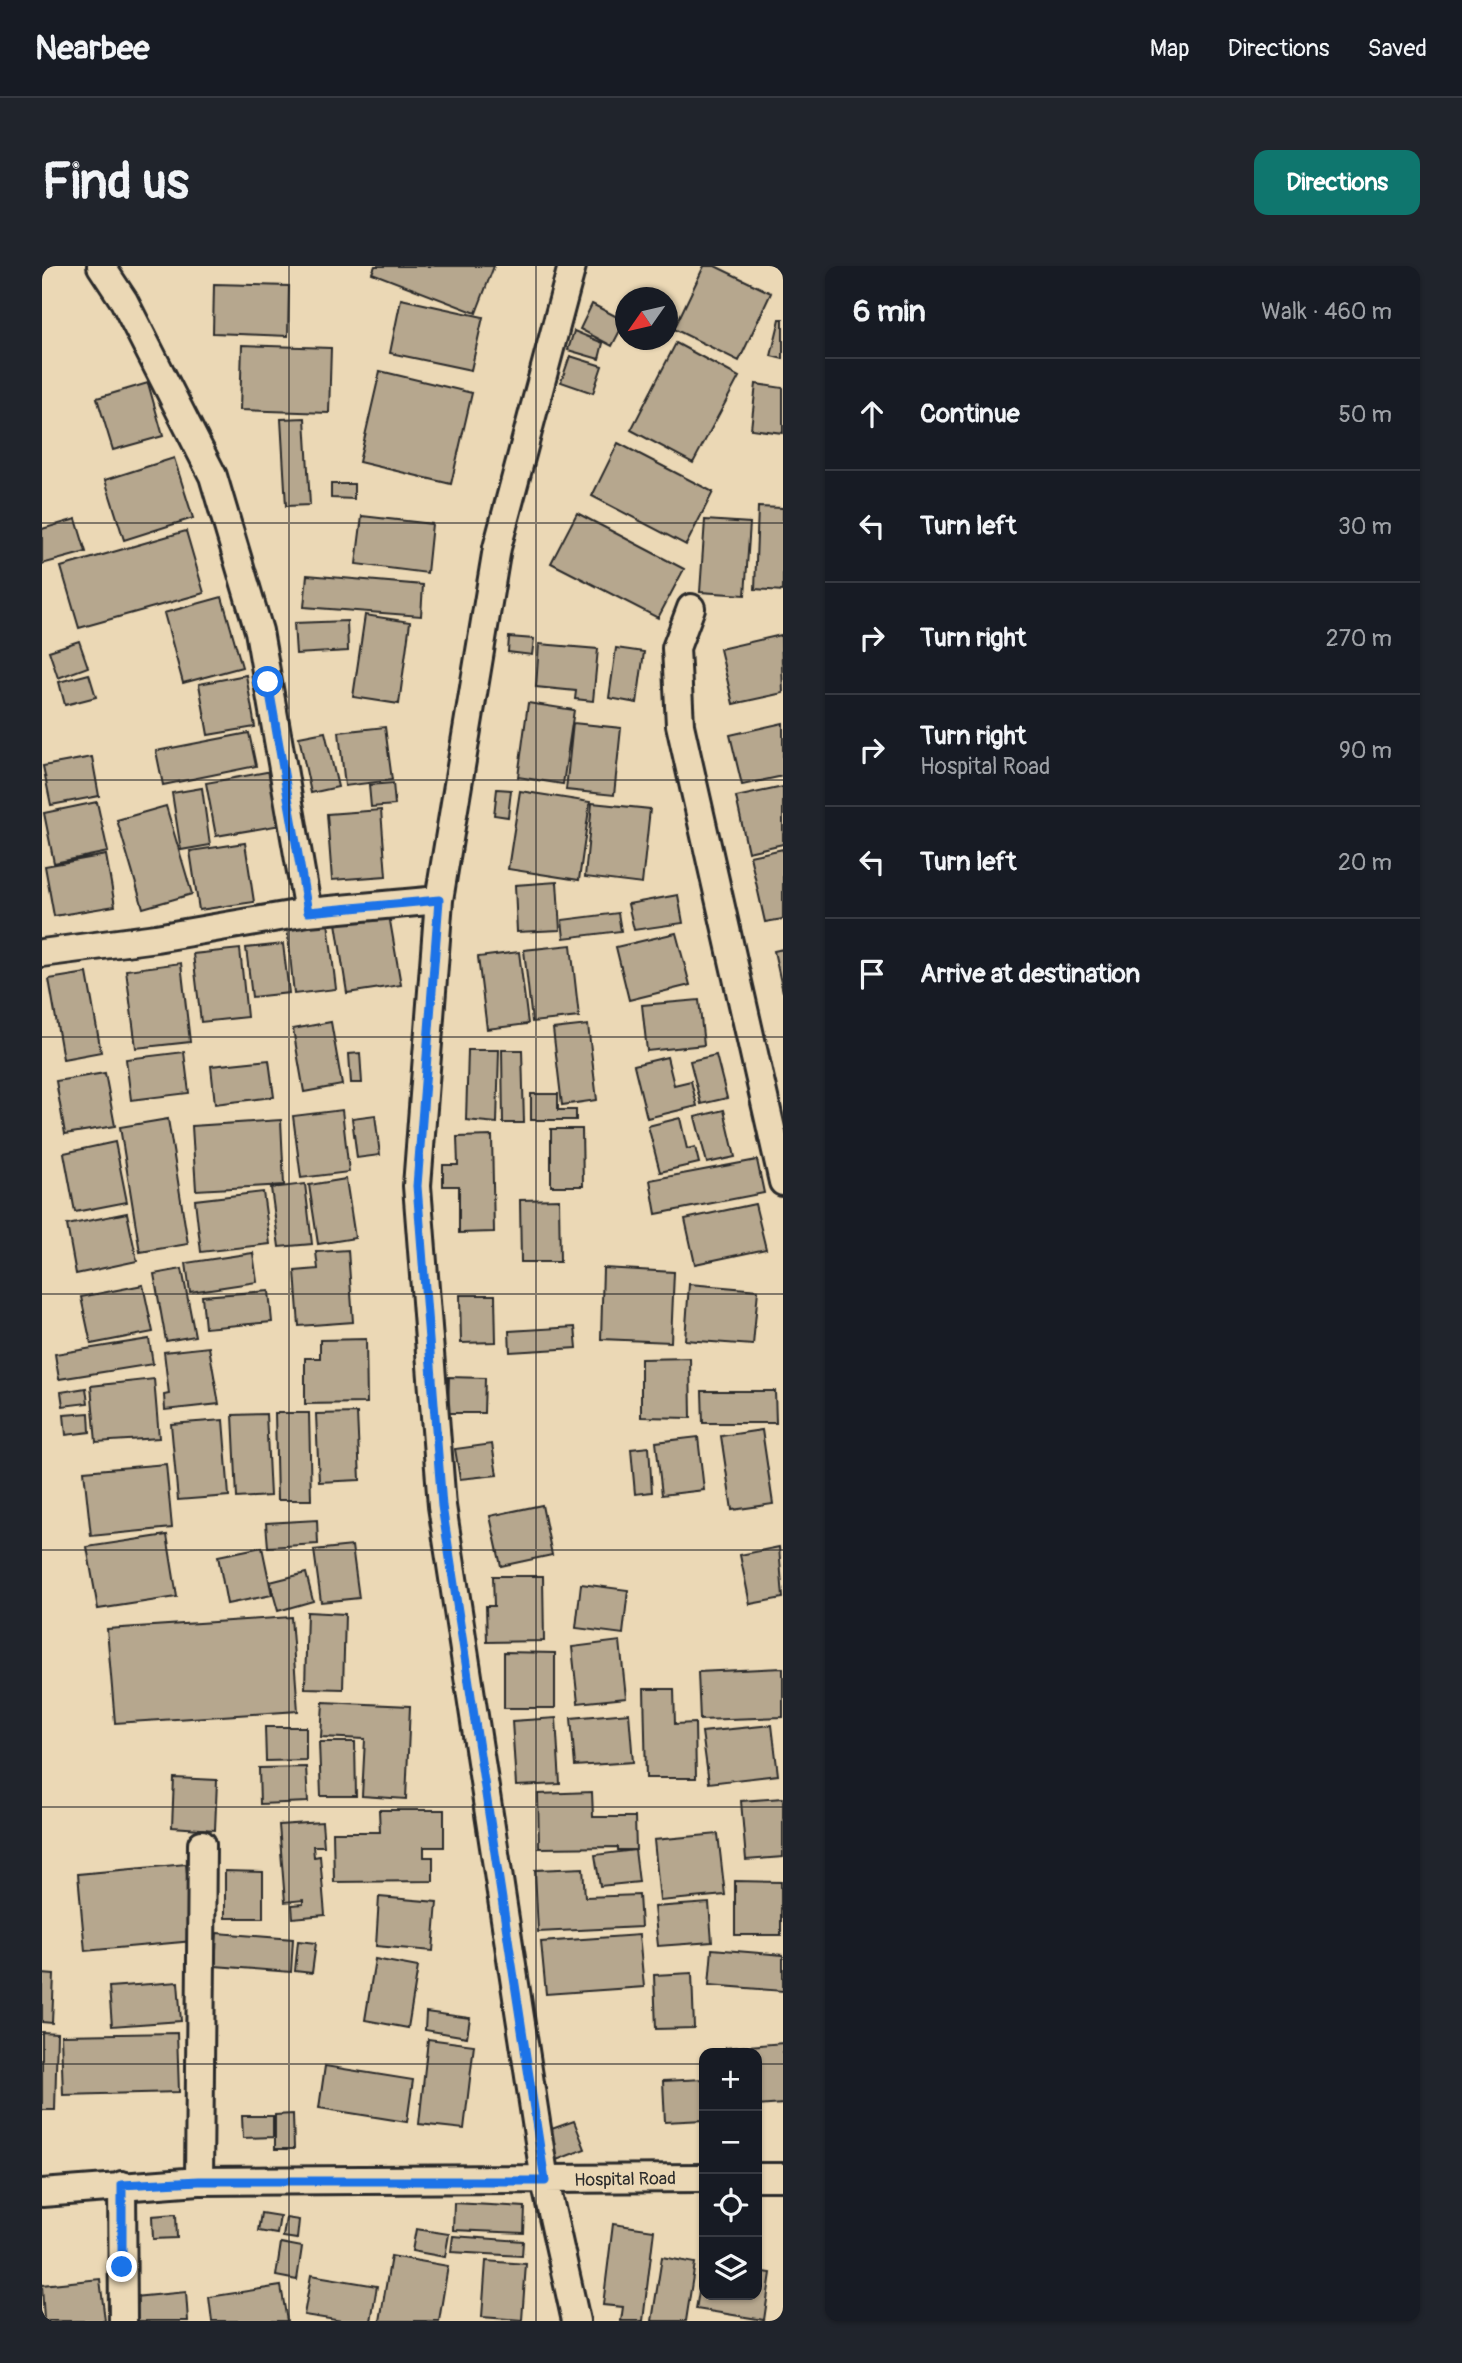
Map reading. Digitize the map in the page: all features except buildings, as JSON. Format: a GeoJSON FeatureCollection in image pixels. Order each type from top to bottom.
{"type":"FeatureCollection","features":[{"type":"Feature","properties":{"kind":"street"},"geometry":{"type":"LineString","coordinates":[[101,266],[124,301],[213,476],[259,631],[308,912]]}},
{"type":"Feature","properties":{"kind":"street"},"geometry":{"type":"LineString","coordinates":[[572,266],[497,548],[439,900],[417,1186],[442,1506],[545,2181],[576,2321]]}},
{"type":"Feature","properties":{"kind":"street"},"geometry":{"type":"LineString","coordinates":[[691,608],[676,648],[680,725],[783,1182]]}},
{"type":"Feature","properties":{"kind":"street"},"geometry":{"type":"LineString","coordinates":[[42,953],[156,938],[308,912],[439,900]]}},
{"type":"Feature","properties":{"kind":"street"},"geometry":{"type":"LineString","coordinates":[[199,2181],[202,1844]]}},
{"type":"Feature","properties":{"kind":"street"},"geometry":{"type":"LineString","coordinates":[[762,2177],[783,2177]]}},
{"type":"Feature","properties":{"kind":"street","name":"Hospital Road"},"geometry":{"type":"LineString","coordinates":[[42,2193],[199,2181],[699,2178]]}},
{"type":"Feature","properties":{"kind":"street"},"geometry":{"type":"LineString","coordinates":[[122,2185],[122,2321]]}},
{"type":"Feature","properties":{"kind":"route"},"geometry":{"type":"LineString","coordinates":[[122,2267],[122,2185],[199,2181],[228,2184],[545,2181],[442,1506],[417,1186],[439,900],[308,912],[268,682]]}}]}
